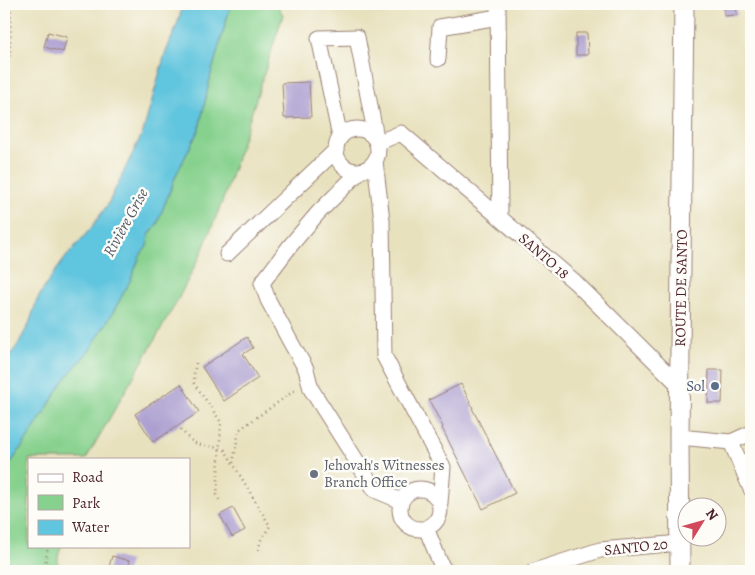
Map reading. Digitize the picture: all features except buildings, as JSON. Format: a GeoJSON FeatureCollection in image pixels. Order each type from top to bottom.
{"type":"FeatureCollection","features":[{"type":"Feature","properties":{"kind":"main road","name":"ROUTE DE SANTO"},"geometry":{"type":"LineString","coordinates":[[680,498],[679,437],[684,4]]}},
{"type":"Feature","properties":{"kind":"main road","name":"ROUTE DE SANTO"},"geometry":{"type":"LineString","coordinates":[[680,571],[681,548]]}},
{"type":"Feature","properties":{"kind":"street"},"geometry":{"type":"LineString","coordinates":[[438,59],[440,28],[498,11],[500,218]]}},
{"type":"Feature","properties":{"kind":"street"},"geometry":{"type":"LineString","coordinates":[[357,37],[377,143],[379,150],[375,161],[367,169],[360,171],[352,170],[341,164],[338,158],[338,144],[319,38],[357,37]]}},
{"type":"Feature","properties":{"kind":"street"},"geometry":{"type":"LineString","coordinates":[[227,254],[338,144],[346,132],[353,129],[368,131],[377,143]]}},
{"type":"Feature","properties":{"kind":"street","name":"SANTO 18"},"geometry":{"type":"LineString","coordinates":[[377,143],[401,132],[575,282],[680,386]]}},
{"type":"Feature","properties":{"kind":"street"},"geometry":{"type":"LineString","coordinates":[[375,161],[382,220],[384,356],[442,467],[441,510],[433,525],[415,529],[402,519],[400,512],[401,501],[410,490],[424,488],[431,491],[440,503]]}},
{"type":"Feature","properties":{"kind":"street"},"geometry":{"type":"LineString","coordinates":[[360,171],[318,213],[262,283],[268,300],[306,369],[311,390],[375,490],[401,501]]}},
{"type":"Feature","properties":{"kind":"street"},"geometry":{"type":"LineString","coordinates":[[679,437],[732,442],[751,433]]}},
{"type":"Feature","properties":{"kind":"street"},"geometry":{"type":"LineString","coordinates":[[732,442],[751,489]]}},
{"type":"Feature","properties":{"kind":"street"},"geometry":{"type":"LineString","coordinates":[[426,528],[442,567],[446,571]]}},
{"type":"Feature","properties":{"kind":"street","name":"SANTO 20"},"geometry":{"type":"LineString","coordinates":[[534,571],[600,550],[678,543]]}},
{"type":"Feature","properties":{"kind":"path"},"geometry":{"type":"LineString","coordinates":[[4,91],[10,52],[11,4]]}},
{"type":"Feature","properties":{"kind":"path"},"geometry":{"type":"LineString","coordinates":[[196,363],[194,383],[221,422],[217,495],[220,502]]}},
{"type":"Feature","properties":{"kind":"path"},"geometry":{"type":"LineString","coordinates":[[233,464],[239,430],[294,391],[311,390]]}},
{"type":"Feature","properties":{"kind":"path"},"geometry":{"type":"LineString","coordinates":[[180,429],[187,438],[197,444],[225,450],[270,526],[261,540],[258,551]]}},
{"type":"Feature","properties":{"kind":"path"},"geometry":{"type":"LineString","coordinates":[[44,571],[48,548]]}},
{"type":"Feature","properties":{"kind":"green space"},"geometry":{"type":"Polygon","coordinates":[[[231,4],[277,4],[283,15],[226,192],[201,254],[175,305],[87,458],[28,458],[28,548],[60,548],[58,571],[4,571],[4,473],[65,379],[91,348],[130,281],[140,256],[147,246],[149,235],[157,224],[176,175],[199,129],[211,74],[231,4]]]}},
{"type":"Feature","properties":{"kind":"water","name":"Rivière Grise"},"geometry":{"type":"Polygon","coordinates":[[[183,4],[231,4],[211,74],[199,129],[176,175],[157,224],[149,235],[147,246],[140,256],[130,281],[112,314],[91,348],[65,379],[4,473],[4,363],[17,346],[29,324],[37,300],[51,277],[108,204],[143,132],[164,57],[183,4]]]}},
{"type":"Feature","properties":{"kind":"place","name":"Sol"},"geometry":{"type":"Point","coordinates":[715,386]}},
{"type":"Feature","properties":{"kind":"place","name":"Jehovah's Witnesses Branch Office"},"geometry":{"type":"Point","coordinates":[314,474]}}]}
